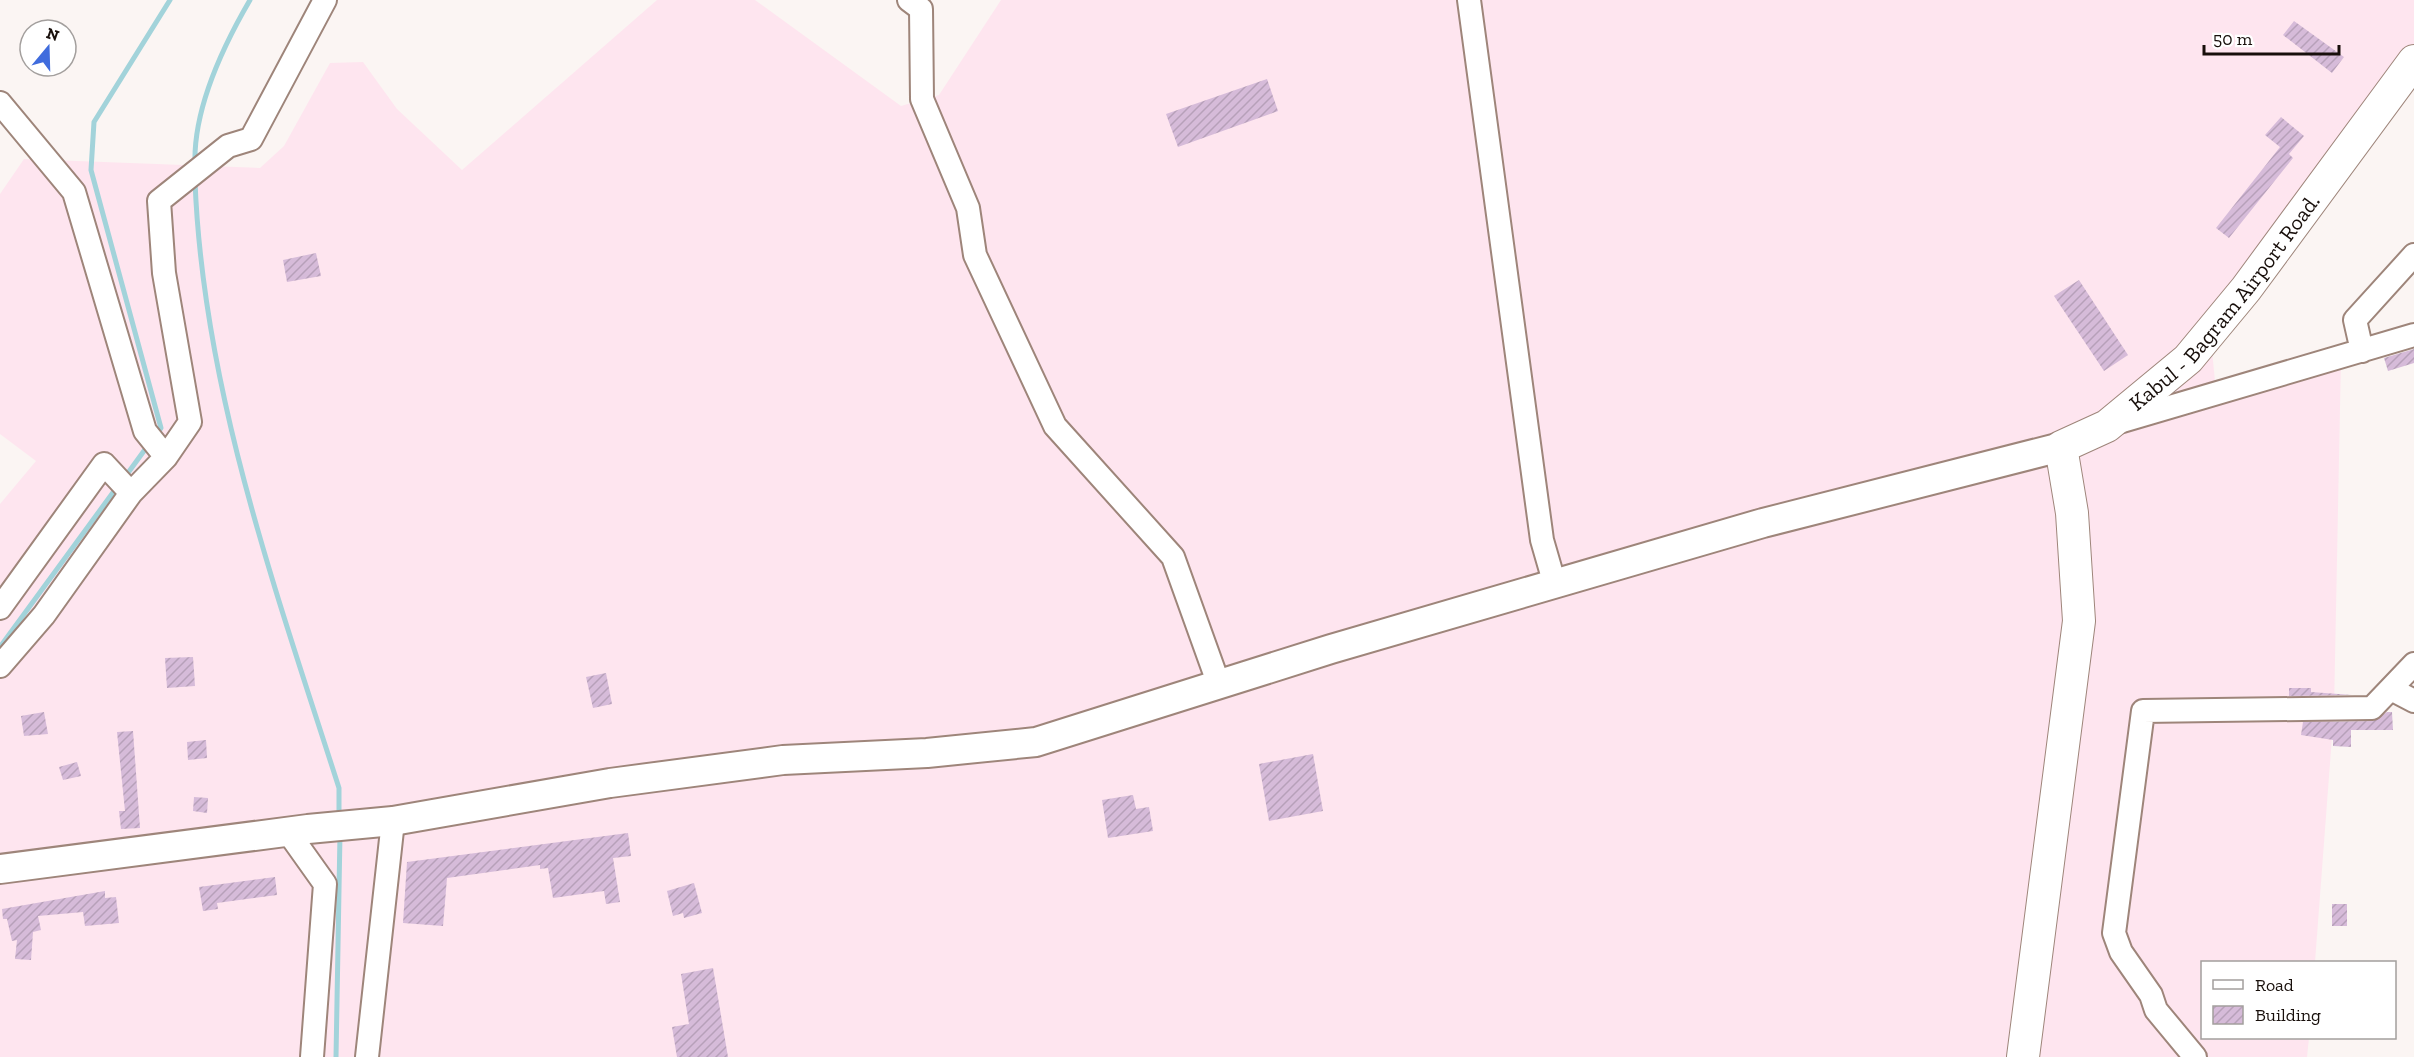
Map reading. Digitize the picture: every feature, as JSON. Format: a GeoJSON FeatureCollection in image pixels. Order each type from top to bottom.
{"type":"FeatureCollection","features":[{"type":"Feature","properties":{"kind":"highway"},"geometry":{"type":"LineString","coordinates":[[2365,130],[2414,61]]}},
{"type":"Feature","properties":{"kind":"highway"},"geometry":{"type":"LineString","coordinates":[[2365,130],[2414,73]]}},
{"type":"Feature","properties":{"kind":"highway","name":"Kabul - Bagram Airport Road."},"geometry":{"type":"LineString","coordinates":[[2061,447],[2107,426],[2188,359],[2246,289],[2365,130]]}},
{"type":"Feature","properties":{"kind":"highway"},"geometry":{"type":"LineString","coordinates":[[2023,1057],[2079,621],[2072,513],[2061,447]]}},
{"type":"Feature","properties":{"kind":"main road"},"geometry":{"type":"LineString","coordinates":[[0,869],[387,821],[610,783],[783,760],[927,753],[1036,742],[1331,649],[1762,523],[2061,447]]}},
{"type":"Feature","properties":{"kind":"street"},"geometry":{"type":"LineString","coordinates":[[0,666],[44,615],[131,493],[166,457],[190,422],[164,273],[159,201],[189,174],[228,146],[250,139],[325,0]]}},
{"type":"Feature","properties":{"kind":"street"},"geometry":{"type":"LineString","coordinates":[[909,0],[921,9],[922,99],[968,208],[975,255],[1055,426],[1173,557],[1219,685]]}},
{"type":"Feature","properties":{"kind":"street"},"geometry":{"type":"LineString","coordinates":[[1469,0],[1542,540],[1555,585]]}},
{"type":"Feature","properties":{"kind":"street"},"geometry":{"type":"LineString","coordinates":[[0,103],[74,192],[145,431],[166,457]]}},
{"type":"Feature","properties":{"kind":"street"},"geometry":{"type":"LineString","coordinates":[[2362,351],[2355,320],[2414,255]]}},
{"type":"Feature","properties":{"kind":"street"},"geometry":{"type":"LineString","coordinates":[[2107,426],[2414,335]]}},
{"type":"Feature","properties":{"kind":"street"},"geometry":{"type":"LineString","coordinates":[[0,608],[104,464],[131,493]]}},
{"type":"Feature","properties":{"kind":"street"},"geometry":{"type":"LineString","coordinates":[[2196,1057],[2156,1010],[2151,995],[2121,952],[2114,933],[2143,711],[2372,708],[2414,664]]}},
{"type":"Feature","properties":{"kind":"street"},"geometry":{"type":"LineString","coordinates":[[2391,689],[2414,701]]}},
{"type":"Feature","properties":{"kind":"street"},"geometry":{"type":"LineString","coordinates":[[367,1057],[387,821]]}},
{"type":"Feature","properties":{"kind":"street"},"geometry":{"type":"LineString","coordinates":[[298,831],[325,884],[312,1057]]}},
{"type":"Feature","properties":{"kind":"shaded area"},"geometry":{"type":"Polygon","coordinates":[[[657,0],[755,0],[901,106],[939,95],[1001,0],[2414,0],[2414,64],[2210,331],[2216,391],[2341,358],[2334,710],[2315,961],[2201,961],[2201,1039],[2309,1039],[2307,1057],[0,1057],[0,504],[36,461],[0,434],[0,194],[24,159],[260,168],[284,146],[330,63],[363,62],[397,109],[462,170],[657,0]]]}},
{"type":"Feature","properties":{"kind":"building"},"geometry":{"type":"Polygon","coordinates":[[[2294,21],[2344,57],[2332,73],[2283,35],[2294,21]]]}},
{"type":"Feature","properties":{"kind":"building"},"geometry":{"type":"Polygon","coordinates":[[[1267,79],[1278,111],[1178,147],[1166,114],[1267,79]]]}},
{"type":"Feature","properties":{"kind":"building"},"geometry":{"type":"Polygon","coordinates":[[[2281,117],[2304,136],[2289,154],[2293,158],[2229,238],[2216,228],[2280,147],[2265,135],[2281,117]]]}},
{"type":"Feature","properties":{"kind":"building"},"geometry":{"type":"Polygon","coordinates":[[[316,253],[321,276],[287,282],[283,260],[316,253]]]}},
{"type":"Feature","properties":{"kind":"building"},"geometry":{"type":"Polygon","coordinates":[[[2079,280],[2128,355],[2104,371],[2054,296],[2079,280]]]}},
{"type":"Feature","properties":{"kind":"building"},"geometry":{"type":"Polygon","coordinates":[[[2414,349],[2414,363],[2388,371],[2384,358],[2414,349]]]}},
{"type":"Feature","properties":{"kind":"building"},"geometry":{"type":"Polygon","coordinates":[[[193,657],[195,686],[167,688],[165,658],[193,657]]]}},
{"type":"Feature","properties":{"kind":"building"},"geometry":{"type":"Polygon","coordinates":[[[606,673],[612,704],[593,708],[586,677],[606,673]]]}},
{"type":"Feature","properties":{"kind":"building"},"geometry":{"type":"Polygon","coordinates":[[[2289,688],[2311,688],[2311,692],[2352,695],[2289,696],[2289,688]]]}},
{"type":"Feature","properties":{"kind":"building"},"geometry":{"type":"Polygon","coordinates":[[[44,712],[48,734],[24,736],[21,716],[44,712]]]}},
{"type":"Feature","properties":{"kind":"building"},"geometry":{"type":"Polygon","coordinates":[[[2387,712],[2392,712],[2393,730],[2351,730],[2351,747],[2333,746],[2333,740],[2301,735],[2303,722],[2373,721],[2387,712]]]}},
{"type":"Feature","properties":{"kind":"building"},"geometry":{"type":"Polygon","coordinates":[[[133,731],[140,828],[121,829],[119,811],[125,811],[117,732],[133,731]]]}},
{"type":"Feature","properties":{"kind":"building"},"geometry":{"type":"Polygon","coordinates":[[[206,740],[207,758],[188,760],[187,742],[206,740]]]}},
{"type":"Feature","properties":{"kind":"building"},"geometry":{"type":"Polygon","coordinates":[[[1313,754],[1323,811],[1269,821],[1259,764],[1313,754]]]}},
{"type":"Feature","properties":{"kind":"building"},"geometry":{"type":"Polygon","coordinates":[[[77,762],[81,776],[63,780],[59,767],[77,762]]]}},
{"type":"Feature","properties":{"kind":"building"},"geometry":{"type":"Polygon","coordinates":[[[1133,795],[1136,809],[1149,807],[1153,831],[1108,838],[1102,800],[1133,795]]]}},
{"type":"Feature","properties":{"kind":"building"},"geometry":{"type":"Polygon","coordinates":[[[194,797],[208,798],[207,813],[193,811],[194,797]]]}},
{"type":"Feature","properties":{"kind":"building"},"geometry":{"type":"Polygon","coordinates":[[[628,833],[631,856],[613,858],[620,902],[606,904],[604,891],[553,898],[548,868],[540,869],[540,865],[447,878],[443,926],[403,923],[407,862],[628,833]]]}},
{"type":"Feature","properties":{"kind":"building"},"geometry":{"type":"Polygon","coordinates":[[[275,877],[277,895],[217,903],[218,909],[203,911],[199,887],[275,877]]]}},
{"type":"Feature","properties":{"kind":"building"},"geometry":{"type":"Polygon","coordinates":[[[694,883],[702,913],[684,918],[683,913],[673,916],[667,891],[694,883]]]}},
{"type":"Feature","properties":{"kind":"building"},"geometry":{"type":"Polygon","coordinates":[[[105,891],[105,898],[116,897],[119,923],[85,926],[83,912],[38,916],[41,930],[33,932],[31,960],[15,959],[17,940],[12,941],[7,919],[3,919],[2,909],[105,891]]]}},
{"type":"Feature","properties":{"kind":"building"},"geometry":{"type":"Polygon","coordinates":[[[2332,904],[2347,904],[2347,926],[2332,926],[2332,904]]]}},
{"type":"Feature","properties":{"kind":"building"},"geometry":{"type":"Polygon","coordinates":[[[713,968],[728,1057],[677,1057],[672,1027],[689,1024],[681,974],[713,968]]]}},
{"type":"Feature","properties":{"kind":"waterway"},"geometry":{"type":"LineString","coordinates":[[155,436],[161,428],[91,170],[94,122],[170,0]]}},
{"type":"Feature","properties":{"kind":"waterway"},"geometry":{"type":"LineString","coordinates":[[195,165],[199,122],[204,101],[229,38],[250,0]]}},
{"type":"Feature","properties":{"kind":"waterway"},"geometry":{"type":"LineString","coordinates":[[195,181],[201,259],[212,336],[227,413],[268,564],[339,788],[339,818]]}},
{"type":"Feature","properties":{"kind":"waterway"},"geometry":{"type":"LineString","coordinates":[[125,477],[149,444]]}},
{"type":"Feature","properties":{"kind":"waterway"},"geometry":{"type":"LineString","coordinates":[[0,647],[117,487]]}},
{"type":"Feature","properties":{"kind":"waterway"},"geometry":{"type":"LineString","coordinates":[[336,1057],[340,834]]}}]}
